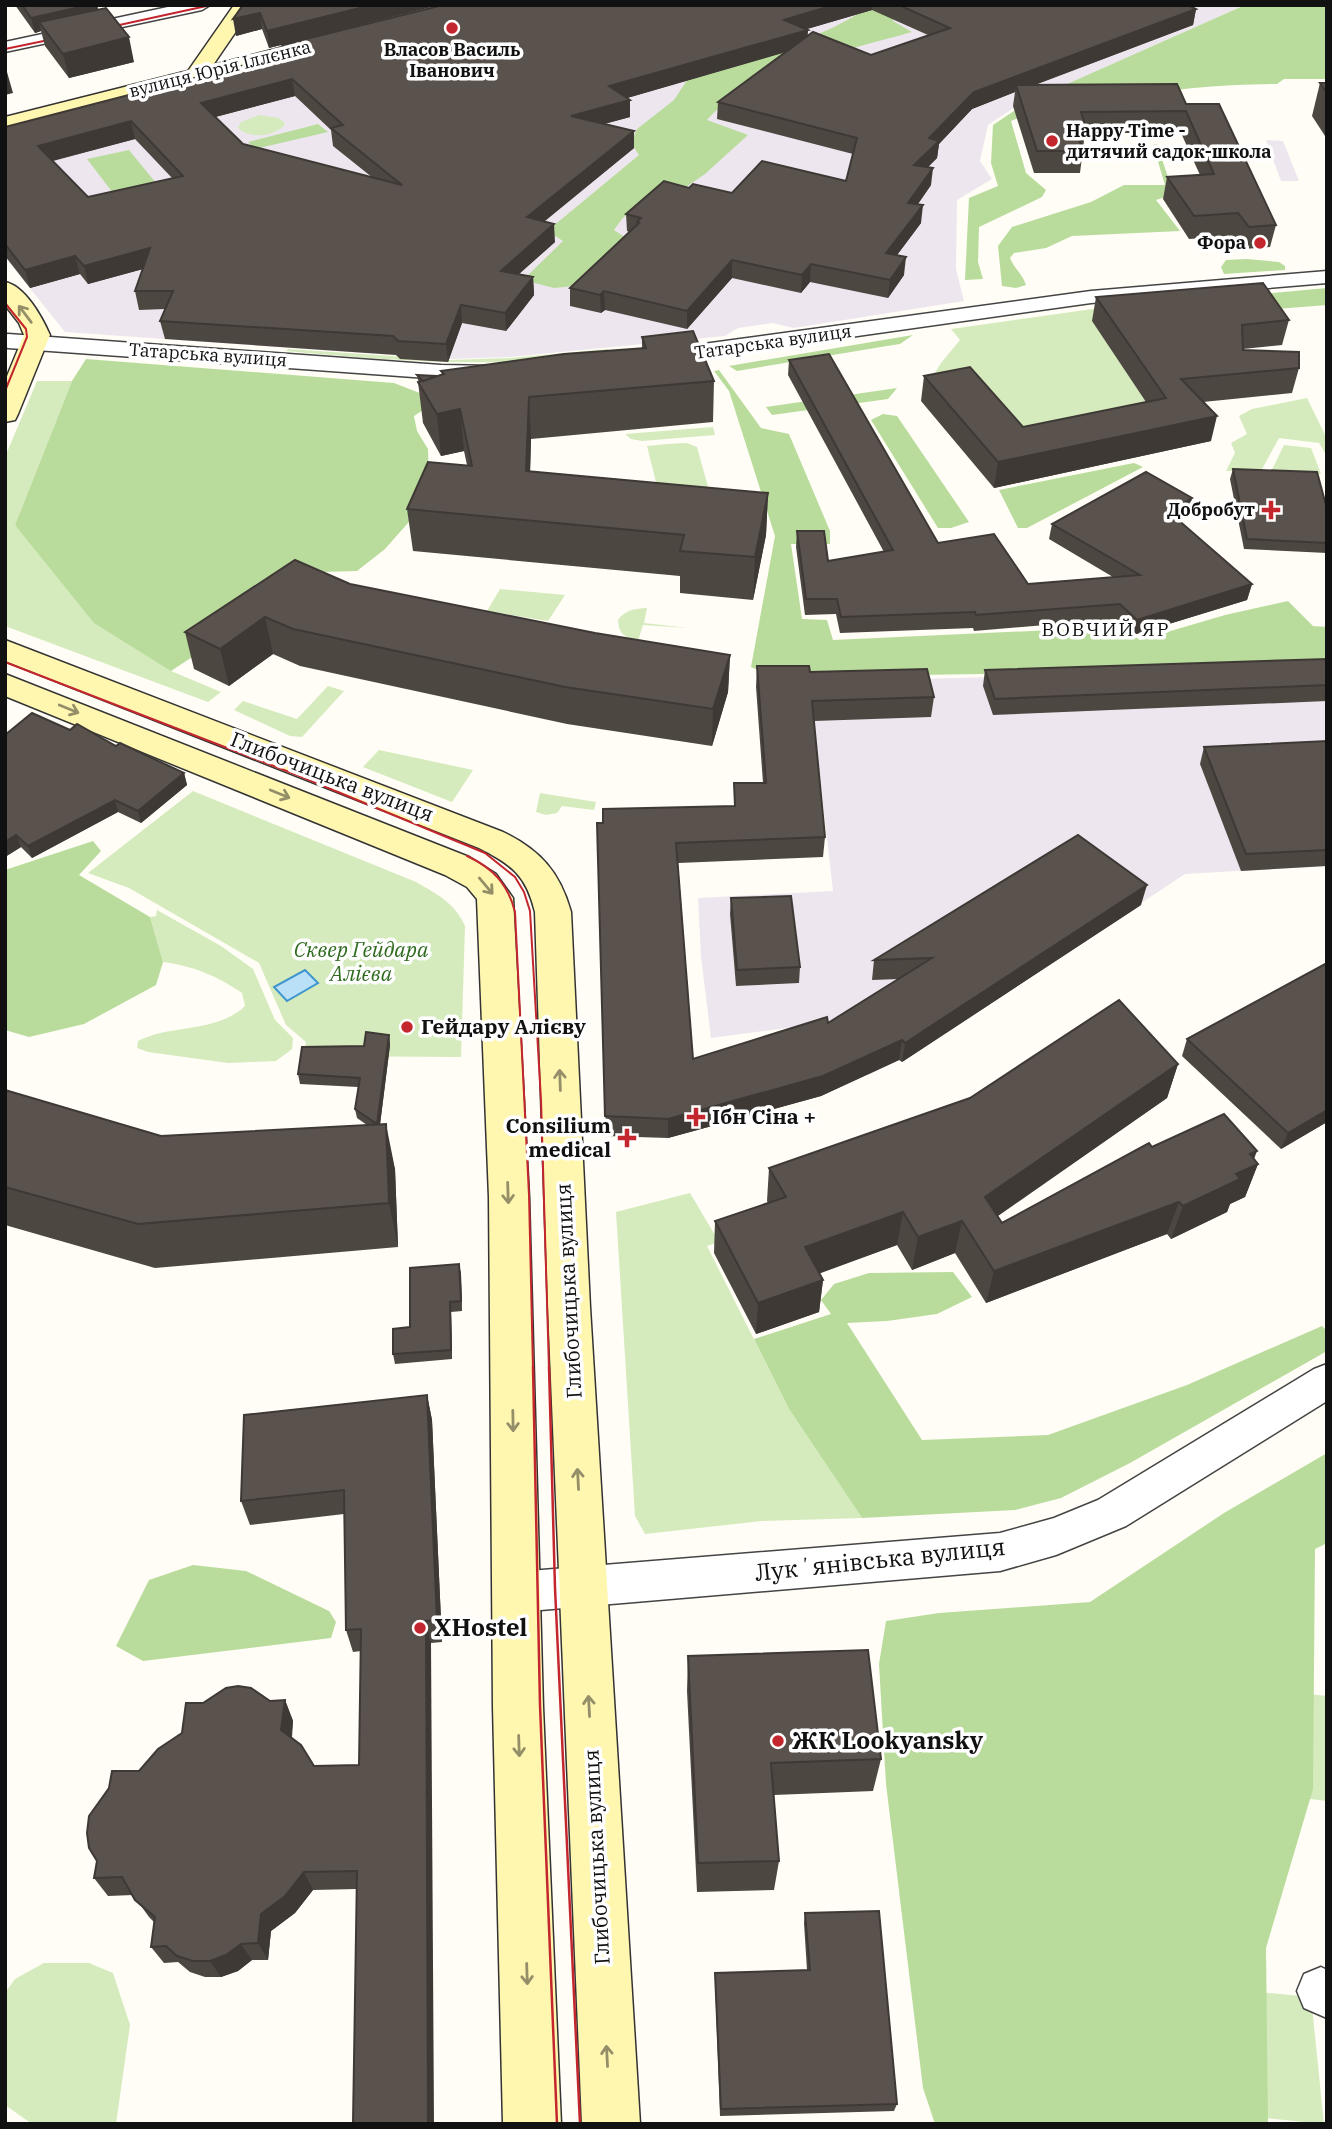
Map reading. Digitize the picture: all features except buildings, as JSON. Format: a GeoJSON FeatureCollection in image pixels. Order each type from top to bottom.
{"type":"FeatureCollection","features":[{"type":"Feature","properties":{"kind":"main road"},"geometry":{"type":"LineString","coordinates":[[196,74],[244,5]]}},
{"type":"Feature","properties":{"kind":"main road","name":"вулиця Юрія Іллєнка"},"geometry":{"type":"LineString","coordinates":[[5,124],[351,36]]}},
{"type":"Feature","properties":{"kind":"main road"},"geometry":{"type":"LineString","coordinates":[[5,289],[35,328],[36,341],[5,414]]}},
{"type":"Feature","properties":{"kind":"main road","name":"Глибочицька вулиця"},"geometry":{"type":"LineString","coordinates":[[5,650],[491,840],[516,852],[540,875],[548,891],[553,912],[611,2124]]}},
{"type":"Feature","properties":{"kind":"main road","name":"Глибочицька вулиця"},"geometry":{"type":"LineString","coordinates":[[5,684],[457,866],[476,875],[489,887],[495,898],[502,1010],[518,1707],[532,2124]]}},
{"type":"Feature","properties":{"kind":"street"},"geometry":{"type":"LineString","coordinates":[[5,47],[202,5]]}},
{"type":"Feature","properties":{"kind":"street","name":"Татарська вулиця"},"geometry":{"type":"LineString","coordinates":[[643,359],[1091,297],[1327,277]]}},
{"type":"Feature","properties":{"kind":"street","name":"Татарська вулиця"},"geometry":{"type":"LineString","coordinates":[[6,340],[442,372],[511,370]]}},
{"type":"Feature","properties":{"kind":"street","name":"Лукʼянівська вулиця"},"geometry":{"type":"LineString","coordinates":[[517,1592],[931,1560],[1000,1552],[1045,1539],[1112,1513],[1327,1381]]}},
{"type":"Feature","properties":{"kind":"shaded area"},"geometry":{"type":"Polygon","coordinates":[[[543,5],[1245,5],[1012,109],[988,125],[980,161],[992,179],[957,200],[956,269],[964,301],[794,328],[772,323],[738,328],[725,336],[510,357],[449,359],[65,332],[5,257],[5,146],[543,5]]]}},
{"type":"Feature","properties":{"kind":"shaded area"},"geometry":{"type":"Polygon","coordinates":[[[1266,140],[1283,141],[1299,181],[1281,181],[1266,140]]]}},
{"type":"Feature","properties":{"kind":"shaded area"},"geometry":{"type":"Polygon","coordinates":[[[1327,668],[1327,866],[1185,874],[902,1062],[899,1060],[869,1075],[802,1026],[711,1038],[701,957],[698,898],[833,891],[809,682],[1327,668]]]}},
{"type":"Feature","properties":{"kind":"green space"},"geometry":{"type":"Polygon","coordinates":[[[871,5],[896,15],[893,21],[912,32],[802,64],[749,88],[707,120],[748,135],[705,174],[683,189],[652,193],[622,219],[614,230],[626,238],[574,286],[554,288],[523,280],[563,241],[552,234],[552,227],[639,155],[631,143],[637,129],[674,100],[691,74],[807,39],[871,5]]]}},
{"type":"Feature","properties":{"kind":"green space"},"geometry":{"type":"Polygon","coordinates":[[[1245,5],[1327,5],[1327,79],[1284,79],[1277,84],[1214,86],[1153,93],[1060,107],[1011,121],[1026,173],[1046,190],[1042,197],[979,227],[978,262],[983,279],[965,280],[969,198],[998,186],[991,163],[993,125],[1029,101],[1245,5]]]}},
{"type":"Feature","properties":{"kind":"green space"},"geometry":{"type":"Polygon","coordinates":[[[259,115],[279,118],[285,123],[284,126],[261,135],[249,134],[238,128],[241,122],[259,115]]]}},
{"type":"Feature","properties":{"kind":"green space"},"geometry":{"type":"Polygon","coordinates":[[[318,124],[328,132],[255,149],[248,142],[318,124]]]}},
{"type":"Feature","properties":{"kind":"green space"},"geometry":{"type":"Polygon","coordinates":[[[1157,144],[1172,189],[1168,196],[1156,200],[1180,231],[1072,236],[1046,248],[1014,253],[1010,258],[1026,285],[1016,288],[1002,286],[998,246],[1012,227],[1091,202],[1124,185],[1165,185],[1153,145],[1157,144]]]}},
{"type":"Feature","properties":{"kind":"green space"},"geometry":{"type":"Polygon","coordinates":[[[129,150],[156,183],[113,193],[87,159],[129,150]]]}},
{"type":"Feature","properties":{"kind":"green space"},"geometry":{"type":"Polygon","coordinates":[[[1226,260],[1279,262],[1285,266],[1285,270],[1224,274],[1221,267],[1226,260]]]}},
{"type":"Feature","properties":{"kind":"green space"},"geometry":{"type":"Polygon","coordinates":[[[1327,288],[1327,305],[1264,310],[1250,295],[1327,288]]]}},
{"type":"Feature","properties":{"kind":"green space"},"geometry":{"type":"Polygon","coordinates":[[[1107,307],[1183,407],[1018,442],[922,394],[941,363],[960,340],[951,329],[1107,307]]]}},
{"type":"Feature","properties":{"kind":"green space"},"geometry":{"type":"Polygon","coordinates":[[[913,335],[900,344],[737,371],[729,366],[913,335]]]}},
{"type":"Feature","properties":{"kind":"green space"},"geometry":{"type":"Polygon","coordinates":[[[288,349],[450,360],[510,358],[608,349],[608,354],[568,359],[447,362],[286,351],[288,349]]]}},
{"type":"Feature","properties":{"kind":"green space"},"geometry":{"type":"Polygon","coordinates":[[[86,359],[394,383],[430,397],[431,405],[414,416],[417,431],[428,449],[429,478],[415,515],[385,549],[357,571],[321,572],[171,671],[94,623],[15,525],[72,381],[86,359]]]}},
{"type":"Feature","properties":{"kind":"green space"},"geometry":{"type":"Polygon","coordinates":[[[719,370],[761,428],[789,434],[830,531],[830,544],[791,544],[802,619],[827,620],[833,640],[1074,629],[1114,623],[1140,640],[1225,615],[1288,601],[1313,626],[1327,627],[1327,669],[773,677],[751,667],[775,536],[729,391],[714,371],[719,370]]]}},
{"type":"Feature","properties":{"kind":"green space"},"geometry":{"type":"Polygon","coordinates":[[[37,381],[72,381],[15,525],[171,671],[221,692],[208,702],[5,626],[5,457],[37,381]]]}},
{"type":"Feature","properties":{"kind":"green space"},"geometry":{"type":"Polygon","coordinates":[[[897,388],[888,399],[772,415],[766,407],[897,388]]]}},
{"type":"Feature","properties":{"kind":"green space"},"geometry":{"type":"Polygon","coordinates":[[[1307,398],[1327,439],[1327,456],[1319,443],[1279,438],[1261,471],[1226,471],[1235,453],[1231,443],[1247,434],[1239,416],[1252,409],[1307,398]]]}},
{"type":"Feature","properties":{"kind":"green space"},"geometry":{"type":"Polygon","coordinates":[[[883,414],[897,416],[969,522],[951,528],[938,528],[871,420],[883,414]]]}},
{"type":"Feature","properties":{"kind":"green space"},"geometry":{"type":"Polygon","coordinates":[[[713,427],[715,435],[642,441],[631,439],[625,434],[713,427]]]}},
{"type":"Feature","properties":{"kind":"green space"},"geometry":{"type":"Polygon","coordinates":[[[687,443],[697,447],[710,494],[661,502],[647,446],[687,443]]]}},
{"type":"Feature","properties":{"kind":"green space"},"geometry":{"type":"Polygon","coordinates":[[[1284,445],[1311,448],[1321,474],[1270,474],[1284,445]]]}},
{"type":"Feature","properties":{"kind":"green space"},"geometry":{"type":"Polygon","coordinates":[[[1134,463],[1143,467],[1027,528],[1018,528],[999,490],[1134,463]]]}},
{"type":"Feature","properties":{"kind":"green space"},"geometry":{"type":"Polygon","coordinates":[[[500,589],[565,595],[548,621],[487,611],[500,589]]]}},
{"type":"Feature","properties":{"kind":"green space"},"geometry":{"type":"Polygon","coordinates":[[[647,608],[644,623],[688,628],[643,625],[638,641],[623,634],[618,620],[621,616],[631,610],[647,608]]]}},
{"type":"Feature","properties":{"kind":"green space"},"geometry":{"type":"Polygon","coordinates":[[[328,686],[344,691],[302,737],[290,736],[234,710],[243,701],[297,719],[328,686]]]}},
{"type":"Feature","properties":{"kind":"green space"},"geometry":{"type":"Polygon","coordinates":[[[379,750],[473,770],[452,802],[363,767],[379,750]]]}},
{"type":"Feature","properties":{"kind":"green space","name":"Сквер Гейдара Алієва"},"geometry":{"type":"Polygon","coordinates":[[[193,791],[416,882],[451,905],[465,926],[461,1057],[304,1056],[306,1042],[286,1025],[259,963],[129,888],[88,873],[193,791]]]}},
{"type":"Feature","properties":{"kind":"green space"},"geometry":{"type":"Polygon","coordinates":[[[540,793],[596,802],[594,810],[562,806],[557,813],[546,815],[536,812],[540,793]]]}},
{"type":"Feature","properties":{"kind":"green space"},"geometry":{"type":"Polygon","coordinates":[[[93,841],[101,851],[79,875],[150,917],[163,962],[156,985],[84,1024],[29,1037],[5,1030],[5,870],[93,841]]]}},
{"type":"Feature","properties":{"kind":"green space"},"geometry":{"type":"Polygon","coordinates":[[[157,910],[221,946],[253,969],[275,1020],[293,1038],[292,1049],[276,1061],[228,1063],[148,1052],[137,1048],[138,1041],[165,1032],[221,1020],[234,1015],[245,1006],[242,993],[223,982],[195,969],[163,962],[150,917],[156,916],[157,910]]]}},
{"type":"Feature","properties":{"kind":"green space"},"geometry":{"type":"Polygon","coordinates":[[[690,1193],[719,1242],[707,1246],[789,1409],[862,1518],[762,1521],[645,1534],[635,1516],[616,1212],[690,1193]]]}},
{"type":"Feature","properties":{"kind":"green space"},"geometry":{"type":"Polygon","coordinates":[[[953,1272],[972,1297],[937,1314],[847,1323],[922,1440],[1048,1435],[1187,1385],[1322,1326],[1327,1331],[1327,1351],[1130,1463],[1061,1498],[1015,1510],[862,1518],[789,1409],[754,1339],[831,1314],[821,1300],[834,1284],[869,1273],[953,1272]]]}},
{"type":"Feature","properties":{"kind":"green space"},"geometry":{"type":"Polygon","coordinates":[[[1327,1453],[1327,1543],[1315,1549],[1313,1789],[1266,1948],[1268,2124],[935,2124],[923,2088],[886,1784],[879,1664],[886,1621],[939,1613],[1090,1602],[1224,1513],[1327,1453]]]}},
{"type":"Feature","properties":{"kind":"green space"},"geometry":{"type":"Polygon","coordinates":[[[193,1565],[246,1571],[329,1611],[336,1622],[331,1638],[143,1661],[116,1646],[149,1580],[193,1565]]]}},
{"type":"Feature","properties":{"kind":"green space"},"geometry":{"type":"Polygon","coordinates":[[[1242,1687],[1327,1696],[1327,1801],[1251,1792],[1242,1687]]]}},
{"type":"Feature","properties":{"kind":"green space"},"geometry":{"type":"Polygon","coordinates":[[[44,1963],[89,1963],[113,1973],[130,2025],[116,2124],[32,2124],[5,2105],[5,1993],[15,1979],[44,1963]]]}},
{"type":"Feature","properties":{"kind":"green space"},"geometry":{"type":"Polygon","coordinates":[[[1229,1989],[1311,1997],[1324,2124],[1255,2117],[1229,1989]]]}},
{"type":"Feature","properties":{"kind":"water"},"geometry":{"type":"Polygon","coordinates":[[[305,970],[318,983],[287,1001],[274,987],[305,970]]]}},
{"type":"Feature","properties":{"kind":"tram line"},"geometry":{"type":"LineString","coordinates":[[101,29],[211,5]]}},
{"type":"Feature","properties":{"kind":"tram line"},"geometry":{"type":"LineString","coordinates":[[5,49],[63,37]]}},
{"type":"Feature","properties":{"kind":"tram line"},"geometry":{"type":"LineString","coordinates":[[5,303],[26,329],[27,337],[5,391]]}},
{"type":"Feature","properties":{"kind":"tram line"},"geometry":{"type":"LineString","coordinates":[[5,662],[297,775],[485,853],[515,877],[524,892],[530,911],[541,1100],[549,1369]]}},
{"type":"Feature","properties":{"kind":"tram line"},"geometry":{"type":"LineString","coordinates":[[467,856],[498,878],[504,885],[515,912],[529,1195],[533,1369]]}},
{"type":"Feature","properties":{"kind":"tram line"},"geometry":{"type":"LineString","coordinates":[[533,1367],[540,1705],[557,2124]]}},
{"type":"Feature","properties":{"kind":"tram line"},"geometry":{"type":"LineString","coordinates":[[549,1367],[555,1588],[580,2124]]}},
{"type":"Feature","properties":{"kind":"place","name":"Власов Василь Іванович"},"geometry":{"type":"Point","coordinates":[452,28]}},
{"type":"Feature","properties":{"kind":"place","name":"Happy Time - дитячий садок-школа"},"geometry":{"type":"Point","coordinates":[1052,141]}},
{"type":"Feature","properties":{"kind":"place","name":"Фора"},"geometry":{"type":"Point","coordinates":[1260,243]}},
{"type":"Feature","properties":{"kind":"place","name":"Добробут"},"geometry":{"type":"Point","coordinates":[1271,510]}},
{"type":"Feature","properties":{"kind":"place","name":"Гейдару Алієву"},"geometry":{"type":"Point","coordinates":[407,1027]}},
{"type":"Feature","properties":{"kind":"place","name":"Ібн Сіна +"},"geometry":{"type":"Point","coordinates":[696,1117]}},
{"type":"Feature","properties":{"kind":"place","name":"Consilium medical"},"geometry":{"type":"Point","coordinates":[627,1138]}},
{"type":"Feature","properties":{"kind":"place","name":"XHostel"},"geometry":{"type":"Point","coordinates":[420,1628]}},
{"type":"Feature","properties":{"kind":"place","name":"ЖК Lookyansky"},"geometry":{"type":"Point","coordinates":[778,1741]}},
{"type":"Feature","properties":{"kind":"district","name":"ВОВЧИЙ ЯР"},"geometry":{"type":"Point","coordinates":[1106,629]}}]}
